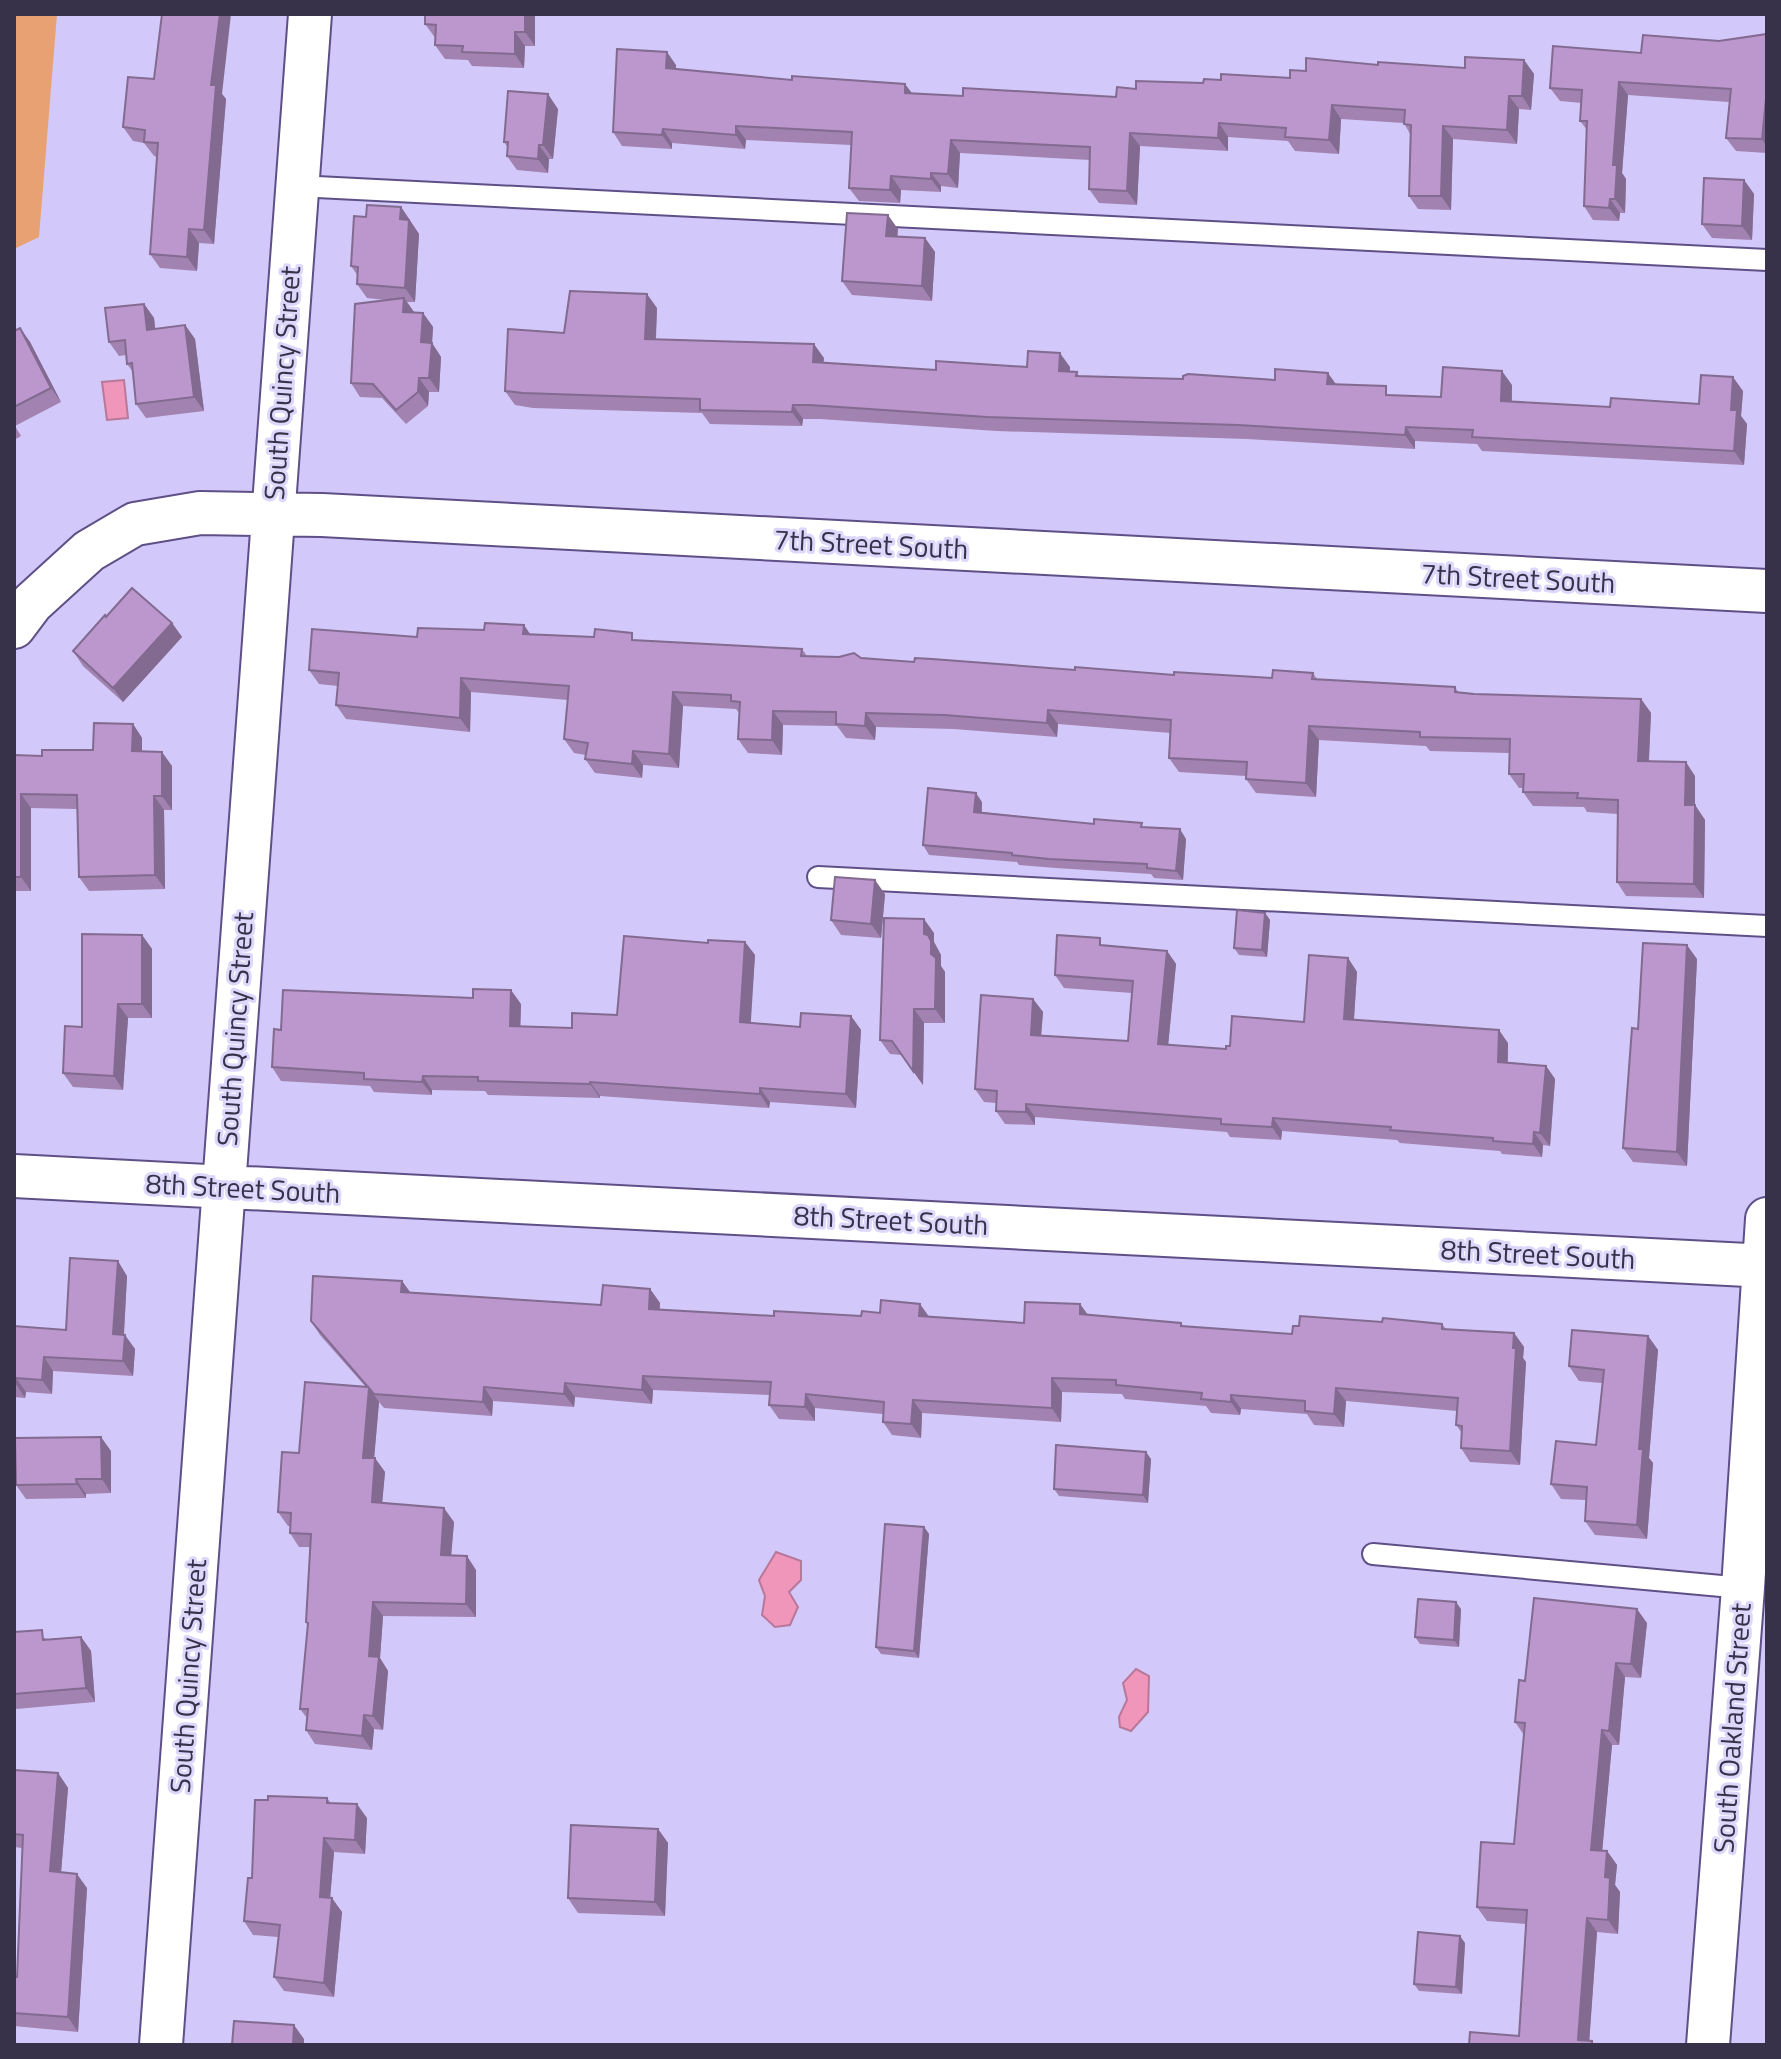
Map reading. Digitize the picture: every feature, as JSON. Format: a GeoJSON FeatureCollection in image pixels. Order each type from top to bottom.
{"type":"FeatureCollection","features":[{"type":"Feature","properties":{"kind":"street","name":"South Quincy Street"},"geometry":{"type":"LineString","coordinates":[[161,2045],[310,14]]}},
{"type":"Feature","properties":{"kind":"street","name":"7th Street South"},"geometry":{"type":"LineString","coordinates":[[14,627],[32,603],[89,551],[135,524],[200,513],[272,512],[1767,591]]}},
{"type":"Feature","properties":{"kind":"street","name":"8th Street South"},"geometry":{"type":"LineString","coordinates":[[14,1176],[1765,1266]]}},
{"type":"Feature","properties":{"kind":"street","name":"South Oakland Street"},"geometry":{"type":"LineString","coordinates":[[1708,2045],[1767,1219]]}},
{"type":"Feature","properties":{"kind":"lane"},"geometry":{"type":"LineString","coordinates":[[297,186],[1767,260]]}},
{"type":"Feature","properties":{"kind":"lane"},"geometry":{"type":"LineString","coordinates":[[818,877],[1767,926]]}},
{"type":"Feature","properties":{"kind":"lane"},"geometry":{"type":"LineString","coordinates":[[1373,1554],[1743,1588]]}},
{"type":"Feature","properties":{"kind":"shaded area"},"geometry":{"type":"Polygon","coordinates":[[[14,14],[57,14],[39,237],[14,249],[14,14]]]}},
{"type":"Feature","properties":{"kind":"shaded area"},"geometry":{"type":"Polygon","coordinates":[[[124,380],[128,418],[107,420],[102,382],[124,380]]]}},
{"type":"Feature","properties":{"kind":"shaded area"},"geometry":{"type":"Polygon","coordinates":[[[776,1552],[801,1561],[801,1580],[789,1592],[798,1607],[790,1625],[775,1627],[762,1615],[765,1596],[759,1580],[776,1552]]]}},
{"type":"Feature","properties":{"kind":"shaded area"},"geometry":{"type":"Polygon","coordinates":[[[1136,1669],[1149,1676],[1148,1712],[1131,1731],[1120,1727],[1119,1717],[1127,1700],[1123,1683],[1136,1669]]]}},
{"type":"Feature","properties":{"kind":"building"},"geometry":{"type":"Polygon","coordinates":[[[162,14],[220,14],[211,85],[216,85],[204,230],[189,229],[187,257],[150,254],[158,143],[144,142],[145,130],[123,127],[128,77],[154,79],[162,14]]]}},
{"type":"Feature","properties":{"kind":"building"},"geometry":{"type":"Polygon","coordinates":[[[425,14],[525,14],[525,32],[515,32],[515,54],[462,52],[463,46],[435,45],[436,25],[425,24],[425,14]]]}},
{"type":"Feature","properties":{"kind":"building"},"geometry":{"type":"Polygon","coordinates":[[[1767,34],[1767,88],[1762,139],[1726,138],[1731,89],[1619,82],[1613,165],[1617,165],[1615,199],[1610,199],[1609,208],[1584,206],[1587,121],[1580,121],[1582,90],[1550,88],[1553,46],[1641,53],[1643,35],[1719,41],[1767,34]]]}},
{"type":"Feature","properties":{"kind":"building"},"geometry":{"type":"Polygon","coordinates":[[[617,49],[667,52],[666,68],[792,80],[792,76],[905,84],[905,93],[963,96],[963,88],[1116,97],[1117,87],[1136,89],[1136,81],[1203,83],[1204,79],[1221,80],[1221,74],[1290,78],[1290,70],[1306,71],[1306,58],[1378,65],[1378,62],[1465,68],[1465,57],[1524,60],[1522,96],[1509,96],[1507,130],[1443,126],[1441,196],[1409,196],[1411,125],[1404,124],[1405,110],[1332,105],[1329,140],[1285,137],[1286,128],[1219,123],[1218,138],[1130,133],[1127,191],[1089,189],[1090,147],[951,140],[948,174],[931,173],[931,179],[891,176],[890,190],[849,188],[852,132],[736,126],[736,135],[663,129],[662,135],[613,132],[617,49]]]}},
{"type":"Feature","properties":{"kind":"building"},"geometry":{"type":"Polygon","coordinates":[[[508,91],[548,94],[543,145],[539,145],[538,159],[507,156],[508,142],[504,142],[508,91]]]}},
{"type":"Feature","properties":{"kind":"building"},"geometry":{"type":"Polygon","coordinates":[[[1704,178],[1744,180],[1742,226],[1702,224],[1704,178]]]}},
{"type":"Feature","properties":{"kind":"building"},"geometry":{"type":"Polygon","coordinates":[[[367,205],[401,207],[400,219],[409,220],[405,288],[357,284],[358,267],[351,266],[354,216],[366,217],[367,205]]]}},
{"type":"Feature","properties":{"kind":"building"},"geometry":{"type":"Polygon","coordinates":[[[847,213],[888,215],[886,236],[925,238],[922,286],[842,281],[847,213]]]}},
{"type":"Feature","properties":{"kind":"building"},"geometry":{"type":"Polygon","coordinates":[[[570,291],[647,294],[645,339],[814,344],[813,362],[936,370],[936,361],[1027,367],[1028,351],[1060,353],[1059,371],[1077,372],[1076,376],[1183,379],[1188,374],[1275,380],[1275,369],[1328,373],[1327,384],[1386,386],[1386,395],[1441,397],[1443,367],[1502,371],[1501,401],[1610,407],[1611,398],[1699,404],[1701,375],[1733,377],[1731,410],[1737,410],[1734,451],[1472,437],[1473,430],[1406,427],[1405,435],[1238,425],[987,417],[810,405],[793,405],[792,412],[700,410],[700,399],[505,391],[508,329],[564,333],[570,291]]]}},
{"type":"Feature","properties":{"kind":"building"},"geometry":{"type":"Polygon","coordinates":[[[404,298],[403,312],[423,313],[421,342],[432,343],[429,378],[419,378],[418,392],[396,410],[373,384],[351,383],[355,304],[404,298]]]}},
{"type":"Feature","properties":{"kind":"building"},"geometry":{"type":"Polygon","coordinates":[[[144,304],[147,330],[185,325],[194,397],[136,404],[132,363],[127,364],[125,340],[109,342],[105,308],[144,304]]]}},
{"type":"Feature","properties":{"kind":"building"},"geometry":{"type":"Polygon","coordinates":[[[20,328],[51,388],[14,407],[14,331],[20,328]]]}},
{"type":"Feature","properties":{"kind":"building"},"geometry":{"type":"Polygon","coordinates":[[[132,588],[172,623],[113,688],[73,651],[132,588]]]}},
{"type":"Feature","properties":{"kind":"building"},"geometry":{"type":"Polygon","coordinates":[[[485,623],[524,625],[523,634],[594,637],[595,629],[632,633],[632,640],[802,649],[801,656],[839,657],[854,653],[861,658],[914,662],[915,658],[1075,670],[1075,667],[1174,675],[1174,672],[1272,678],[1273,670],[1313,673],[1312,679],[1455,687],[1455,692],[1474,694],[1641,699],[1638,761],[1686,762],[1685,805],[1695,805],[1694,884],[1617,882],[1618,800],[1577,798],[1578,793],[1523,792],[1524,774],[1509,774],[1510,739],[1420,737],[1420,732],[1309,726],[1306,783],[1246,779],[1247,762],[1169,758],[1171,720],[1048,710],[1047,723],[866,713],[865,726],[836,724],[836,712],[773,711],[772,740],[738,739],[740,702],[731,701],[731,695],[673,692],[669,754],[633,751],[632,764],[585,759],[588,743],[564,739],[569,686],[461,678],[460,718],[336,705],[339,673],[309,670],[312,629],[417,637],[418,628],[484,630],[485,623]]]}},
{"type":"Feature","properties":{"kind":"building"},"geometry":{"type":"Polygon","coordinates":[[[94,723],[133,724],[132,751],[162,752],[162,796],[154,796],[155,875],[79,877],[77,795],[21,794],[21,877],[14,877],[14,755],[42,756],[42,750],[93,750],[94,723]]]}},
{"type":"Feature","properties":{"kind":"building"},"geometry":{"type":"Polygon","coordinates":[[[928,788],[976,793],[974,812],[1094,824],[1094,819],[1142,823],[1141,827],[1180,829],[1176,871],[1147,868],[1147,864],[1049,859],[923,845],[928,788]]]}},
{"type":"Feature","properties":{"kind":"building"},"geometry":{"type":"Polygon","coordinates":[[[835,877],[875,880],[871,924],[831,920],[835,877]]]}},
{"type":"Feature","properties":{"kind":"building"},"geometry":{"type":"Polygon","coordinates":[[[1237,910],[1265,913],[1262,950],[1234,948],[1237,910]]]}},
{"type":"Feature","properties":{"kind":"building"},"geometry":{"type":"Polygon","coordinates":[[[884,918],[924,919],[924,934],[931,941],[931,954],[936,958],[935,1009],[914,1009],[913,1071],[892,1041],[880,1040],[884,918]]]}},
{"type":"Feature","properties":{"kind":"building"},"geometry":{"type":"Polygon","coordinates":[[[82,934],[142,935],[142,1004],[118,1004],[114,1076],[63,1073],[65,1026],[82,1027],[82,934]]]}},
{"type":"Feature","properties":{"kind":"building"},"geometry":{"type":"Polygon","coordinates":[[[1057,935],[1100,938],[1100,945],[1167,951],[1158,1044],[1226,1049],[1230,1046],[1232,1016],[1304,1022],[1309,955],[1348,958],[1344,1019],[1499,1030],[1498,1062],[1546,1066],[1540,1133],[1534,1132],[1533,1144],[1390,1130],[1391,1127],[1273,1118],[1272,1127],[1221,1124],[1221,1119],[1026,1104],[1026,1112],[996,1111],[997,1091],[975,1089],[981,995],[1033,999],[1031,1035],[1128,1041],[1133,981],[1055,975],[1057,935]]]}},
{"type":"Feature","properties":{"kind":"building"},"geometry":{"type":"Polygon","coordinates":[[[624,936],[708,943],[708,940],[745,942],[740,1022],[800,1027],[801,1013],[851,1016],[846,1094],[760,1088],[760,1094],[590,1082],[478,1081],[478,1077],[423,1076],[422,1082],[364,1079],[364,1073],[272,1067],[274,1029],[281,1030],[283,990],[473,998],[473,989],[511,990],[510,1026],[572,1028],[572,1013],[617,1015],[624,936]]]}},
{"type":"Feature","properties":{"kind":"building"},"geometry":{"type":"Polygon","coordinates":[[[1643,943],[1687,945],[1677,1152],[1623,1148],[1632,1028],[1638,1029],[1643,943]]]}},
{"type":"Feature","properties":{"kind":"building"},"geometry":{"type":"Polygon","coordinates":[[[70,1258],[118,1261],[113,1334],[125,1335],[123,1361],[44,1357],[42,1380],[16,1378],[14,1384],[14,1326],[66,1330],[70,1258]]]}},
{"type":"Feature","properties":{"kind":"building"},"geometry":{"type":"Polygon","coordinates":[[[313,1276],[402,1281],[401,1292],[601,1305],[603,1285],[650,1289],[649,1309],[774,1316],[774,1311],[861,1316],[862,1311],[880,1313],[881,1300],[920,1304],[919,1316],[1024,1323],[1025,1302],[1080,1304],[1080,1314],[1181,1323],[1181,1326],[1292,1334],[1293,1326],[1299,1326],[1300,1316],[1382,1322],[1383,1318],[1442,1324],[1442,1329],[1514,1333],[1513,1348],[1516,1348],[1510,1451],[1461,1448],[1462,1426],[1456,1425],[1458,1398],[1336,1388],[1334,1414],[1305,1411],[1305,1401],[1231,1395],[1231,1402],[1201,1399],[1202,1393],[1116,1385],[1116,1380],[1052,1378],[1052,1408],[913,1400],[911,1424],[883,1422],[884,1402],[806,1394],[805,1407],[769,1405],[771,1382],[643,1376],[642,1390],[565,1383],[564,1394],[484,1387],[483,1402],[374,1394],[369,1388],[363,1458],[375,1458],[372,1502],[444,1508],[441,1555],[467,1556],[466,1604],[373,1602],[369,1656],[379,1657],[373,1716],[364,1715],[362,1736],[306,1730],[308,1709],[300,1709],[308,1623],[311,1534],[290,1533],[291,1513],[278,1512],[282,1452],[299,1453],[305,1382],[368,1387],[311,1321],[313,1276]]]}},
{"type":"Feature","properties":{"kind":"building"},"geometry":{"type":"Polygon","coordinates":[[[1572,1330],[1648,1336],[1639,1449],[1643,1449],[1637,1525],[1585,1521],[1587,1487],[1551,1484],[1556,1441],[1596,1445],[1604,1370],[1569,1366],[1572,1330]]]}},
{"type":"Feature","properties":{"kind":"building"},"geometry":{"type":"Polygon","coordinates":[[[101,1437],[102,1479],[76,1479],[77,1484],[16,1485],[15,1438],[101,1437]]]}},
{"type":"Feature","properties":{"kind":"building"},"geometry":{"type":"Polygon","coordinates":[[[1056,1445],[1146,1452],[1143,1495],[1054,1489],[1056,1445]]]}},
{"type":"Feature","properties":{"kind":"building"},"geometry":{"type":"Polygon","coordinates":[[[885,1524],[924,1527],[914,1651],[876,1647],[885,1524]]]}},
{"type":"Feature","properties":{"kind":"building"},"geometry":{"type":"Polygon","coordinates":[[[1534,1598],[1637,1609],[1631,1664],[1616,1663],[1609,1731],[1602,1730],[1591,1850],[1607,1851],[1605,1877],[1610,1878],[1608,1920],[1587,1918],[1578,2040],[1592,2041],[1592,2045],[1469,2045],[1470,2032],[1519,2036],[1527,1910],[1477,1907],[1481,1842],[1514,1844],[1525,1723],[1515,1722],[1519,1680],[1525,1681],[1534,1598]]]}},
{"type":"Feature","properties":{"kind":"building"},"geometry":{"type":"Polygon","coordinates":[[[1418,1599],[1456,1602],[1454,1640],[1415,1637],[1418,1599]]]}},
{"type":"Feature","properties":{"kind":"building"},"geometry":{"type":"Polygon","coordinates":[[[42,1630],[43,1640],[81,1637],[86,1688],[14,1694],[14,1632],[42,1630]]]}},
{"type":"Feature","properties":{"kind":"building"},"geometry":{"type":"Polygon","coordinates":[[[14,1770],[58,1773],[50,1871],[77,1874],[68,2017],[14,2013],[23,1835],[14,1834],[14,1770]]]}},
{"type":"Feature","properties":{"kind":"building"},"geometry":{"type":"Polygon","coordinates":[[[268,1796],[327,1798],[327,1803],[357,1804],[355,1840],[324,1838],[320,1897],[332,1898],[324,1983],[274,1977],[280,1925],[244,1921],[248,1878],[252,1878],[255,1800],[268,1800],[268,1796]]]}},
{"type":"Feature","properties":{"kind":"building"},"geometry":{"type":"Polygon","coordinates":[[[571,1825],[658,1829],[655,1902],[568,1898],[571,1825]]]}},
{"type":"Feature","properties":{"kind":"building"},"geometry":{"type":"Polygon","coordinates":[[[1418,1932],[1460,1936],[1456,1987],[1414,1984],[1418,1932]]]}},
{"type":"Feature","properties":{"kind":"building"},"geometry":{"type":"Polygon","coordinates":[[[234,2021],[294,2025],[293,2045],[232,2045],[234,2021]]]}}]}
